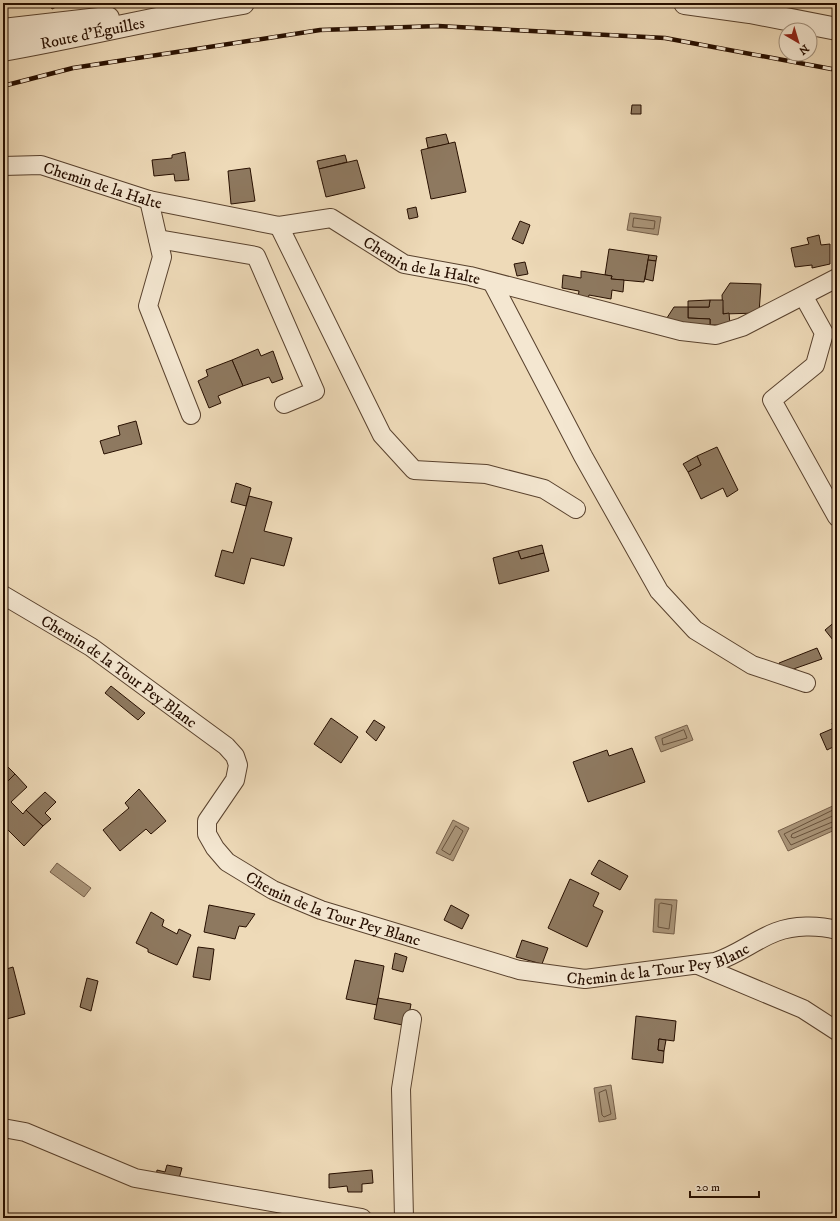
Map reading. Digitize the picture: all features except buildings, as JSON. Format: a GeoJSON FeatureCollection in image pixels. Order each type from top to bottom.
{"type":"FeatureCollection","features":[{"type":"Feature","properties":{"kind":"street","name":"Route d'Éguilles"},"geometry":{"type":"LineString","coordinates":[[3,30],[205,9],[242,3]]}},
{"type":"Feature","properties":{"kind":"street"},"geometry":{"type":"LineString","coordinates":[[685,3],[750,12],[837,29]]}},
{"type":"Feature","properties":{"kind":"street","name":"Route d'Éguilles"},"geometry":{"type":"LineString","coordinates":[[3,50],[70,39],[205,9]]}},
{"type":"Feature","properties":{"kind":"street","name":"Chemin de la Halte"},"geometry":{"type":"LineString","coordinates":[[3,166],[41,165],[149,200],[279,226],[332,218],[404,264],[492,282],[681,331],[716,335],[742,327],[837,278]]}},
{"type":"Feature","properties":{"kind":"street"},"geometry":{"type":"LineString","coordinates":[[149,200],[162,257],[148,306],[191,415]]}},
{"type":"Feature","properties":{"kind":"street"},"geometry":{"type":"LineString","coordinates":[[279,226],[382,435],[414,470],[486,474],[544,488],[576,509]]}},
{"type":"Feature","properties":{"kind":"street"},"geometry":{"type":"LineString","coordinates":[[158,239],[256,256],[316,391],[284,404]]}},
{"type":"Feature","properties":{"kind":"street"},"geometry":{"type":"LineString","coordinates":[[492,282],[583,456],[659,591],[695,630],[752,665],[806,682]]}},
{"type":"Feature","properties":{"kind":"street"},"geometry":{"type":"LineString","coordinates":[[804,296],[824,333],[815,365],[772,400],[837,517]]}},
{"type":"Feature","properties":{"kind":"street","name":"Chemin de la Tour Pey Blanc"},"geometry":{"type":"LineString","coordinates":[[3,595],[91,647],[226,746],[235,756],[238,765],[235,780],[207,821],[207,834],[215,848],[227,862],[273,890],[321,910],[519,970],[585,979],[698,965],[728,958],[776,932],[800,927],[837,930]]}},
{"type":"Feature","properties":{"kind":"street"},"geometry":{"type":"LineString","coordinates":[[698,965],[803,1009],[837,1030]]}},
{"type":"Feature","properties":{"kind":"street"},"geometry":{"type":"LineString","coordinates":[[404,1218],[401,1089],[412,1019]]}},
{"type":"Feature","properties":{"kind":"street"},"geometry":{"type":"LineString","coordinates":[[3,1128],[25,1132],[135,1178],[362,1218]]}},
{"type":"Feature","properties":{"kind":"water"},"geometry":{"type":"Polygon","coordinates":[[[630,213],[661,217],[658,235],[627,230],[630,213]]]}},
{"type":"Feature","properties":{"kind":"water"},"geometry":{"type":"Polygon","coordinates":[[[687,725],[693,740],[661,752],[655,737],[687,725]]]}},
{"type":"Feature","properties":{"kind":"water"},"geometry":{"type":"Polygon","coordinates":[[[837,804],[837,829],[788,851],[778,831],[837,804]]]}},
{"type":"Feature","properties":{"kind":"water"},"geometry":{"type":"Polygon","coordinates":[[[453,820],[469,828],[453,861],[436,853],[453,820]]]}},
{"type":"Feature","properties":{"kind":"water"},"geometry":{"type":"Polygon","coordinates":[[[57,863],[91,888],[84,897],[50,872],[57,863]]]}},
{"type":"Feature","properties":{"kind":"water"},"geometry":{"type":"Polygon","coordinates":[[[655,899],[677,900],[674,934],[653,932],[655,899]]]}},
{"type":"Feature","properties":{"kind":"water"},"geometry":{"type":"Polygon","coordinates":[[[611,1085],[616,1119],[599,1122],[594,1088],[611,1085]]]}},
{"type":"Feature","properties":{"kind":"railway"},"geometry":{"type":"LineString","coordinates":[[3,86],[73,68],[320,30],[438,26],[665,38],[837,70]]}}]}
